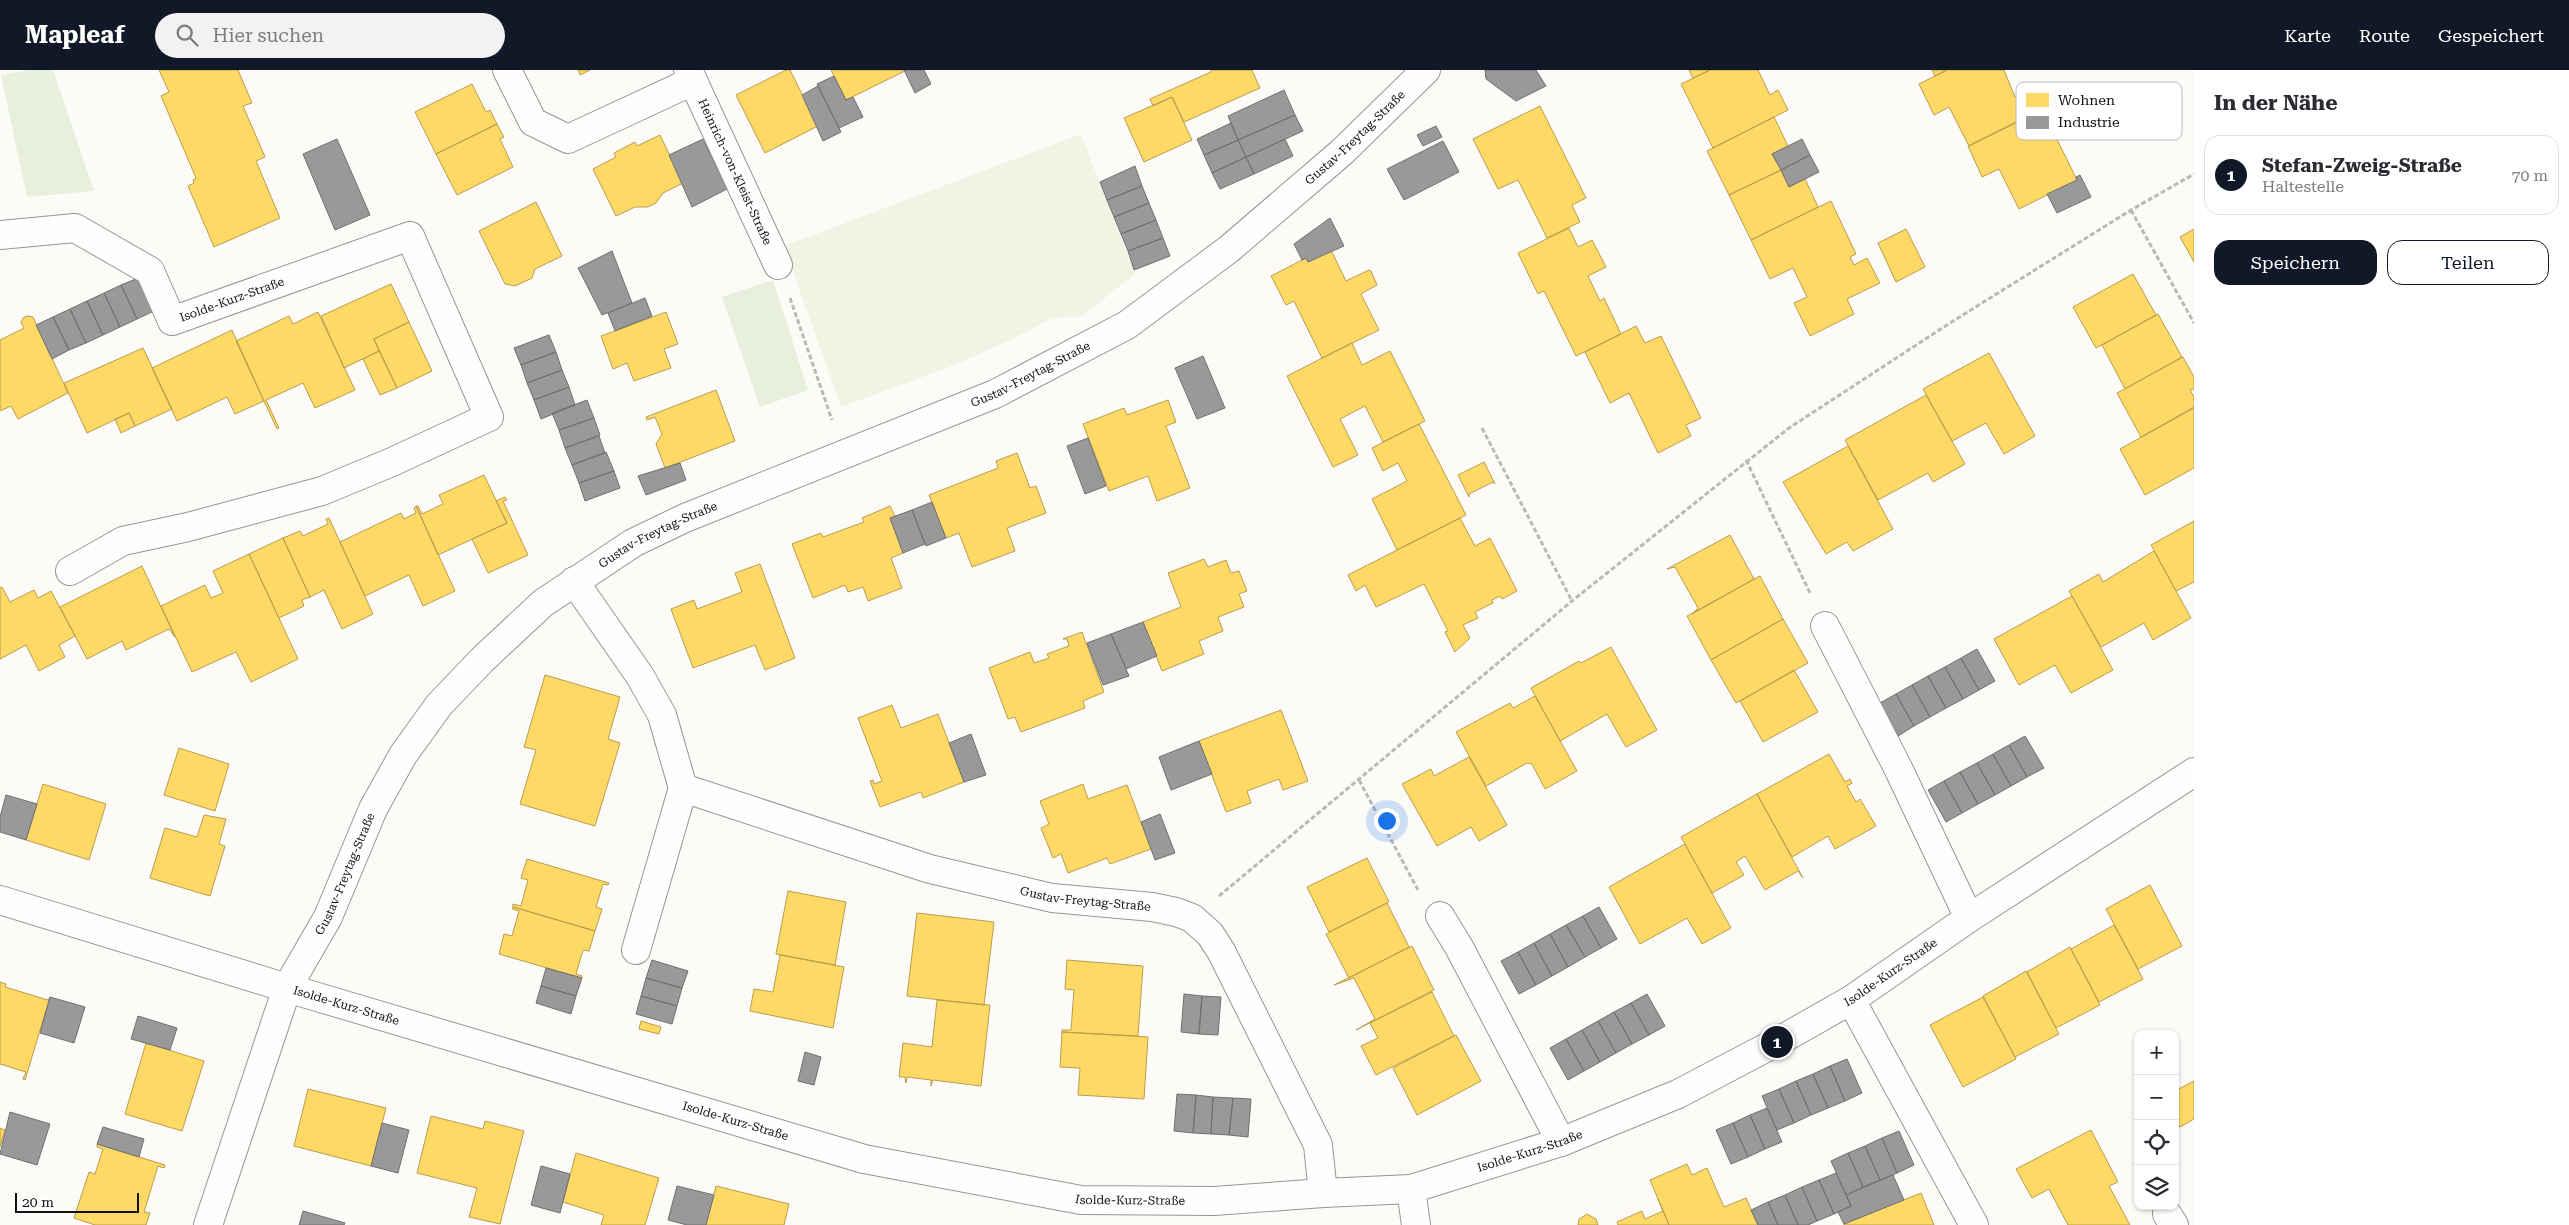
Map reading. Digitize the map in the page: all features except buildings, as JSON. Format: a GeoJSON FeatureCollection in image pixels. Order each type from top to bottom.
{"type":"FeatureCollection","features":[{"type":"Feature","properties":{"kind":"street","name":"Heinrich-von-Kleist-Straße"},"geometry":{"type":"LineString","coordinates":[[507,70],[533,122],[568,140],[690,75],[778,265]]}},
{"type":"Feature","properties":{"kind":"street","name":"Gustav-Freytag-Straße"},"geometry":{"type":"LineString","coordinates":[[208,1225],[287,988],[328,917],[373,809],[403,754],[439,706],[482,660],[543,603],[633,543],[685,518],[1004,391],[1127,325],[1237,242],[1342,152],[1426,70]]}},
{"type":"Feature","properties":{"kind":"street","name":"Isolde-Kurz-Straße"},"geometry":{"type":"LineString","coordinates":[[0,235],[75,228],[150,272],[172,320],[410,236],[489,417],[392,462],[322,491],[188,527],[123,541],[70,571]]}},
{"type":"Feature","properties":{"kind":"street"},"geometry":{"type":"LineString","coordinates":[[574,581],[640,676],[662,715],[683,788],[636,950]]}},
{"type":"Feature","properties":{"kind":"street"},"geometry":{"type":"LineString","coordinates":[[1825,626],[1898,768],[1969,918]]}},
{"type":"Feature","properties":{"kind":"street","name":"Isolde-Kurz-Straße"},"geometry":{"type":"LineString","coordinates":[[0,900],[287,988],[864,1159],[1081,1200],[1214,1201],[1411,1189],[1561,1142],[1678,1094],[1851,1000],[1969,918],[2194,772]]}},
{"type":"Feature","properties":{"kind":"street","name":"Gustav-Freytag-Straße"},"geometry":{"type":"LineString","coordinates":[[683,788],[930,869],[1052,898],[1152,907],[1192,918],[1210,934],[1221,951],[1318,1145],[1323,1193]]}},
{"type":"Feature","properties":{"kind":"street"},"geometry":{"type":"LineString","coordinates":[[1440,916],[1459,947],[1561,1142]]}},
{"type":"Feature","properties":{"kind":"street"},"geometry":{"type":"LineString","coordinates":[[1851,1000],[1974,1225]]}},
{"type":"Feature","properties":{"kind":"street"},"geometry":{"type":"LineString","coordinates":[[1411,1189],[1416,1225]]}},
{"type":"Feature","properties":{"kind":"path"},"geometry":{"type":"LineString","coordinates":[[1192,918],[1572,601],[1746,460],[1789,428],[1950,323],[2131,210],[2194,174]]}},
{"type":"Feature","properties":{"kind":"path"},"geometry":{"type":"LineString","coordinates":[[2131,210],[2194,323]]}},
{"type":"Feature","properties":{"kind":"path"},"geometry":{"type":"LineString","coordinates":[[778,265],[844,456]]}},
{"type":"Feature","properties":{"kind":"path"},"geometry":{"type":"LineString","coordinates":[[1482,428],[1572,601]]}},
{"type":"Feature","properties":{"kind":"path"},"geometry":{"type":"LineString","coordinates":[[1746,460],[1825,626]]}},
{"type":"Feature","properties":{"kind":"path"},"geometry":{"type":"LineString","coordinates":[[1359,780],[1429,909],[1440,916]]}},
{"type":"Feature","properties":{"kind":"green space"},"geometry":{"type":"Polygon","coordinates":[[[29,70],[53,70],[94,191],[27,197],[1,75],[29,70]]]}},
{"type":"Feature","properties":{"kind":"green space"},"geometry":{"type":"Polygon","coordinates":[[[1081,134],[1135,274],[1081,317],[1051,318],[1027,332],[955,365],[841,407],[784,246],[1081,134]]]}},
{"type":"Feature","properties":{"kind":"green space"},"geometry":{"type":"Polygon","coordinates":[[[773,280],[808,390],[760,407],[722,297],[773,280]]]}},
{"type":"Feature","properties":{"kind":"place","name":"Stefan-Zweig-Straße"},"geometry":{"type":"Point","coordinates":[1777,1042]}}]}
